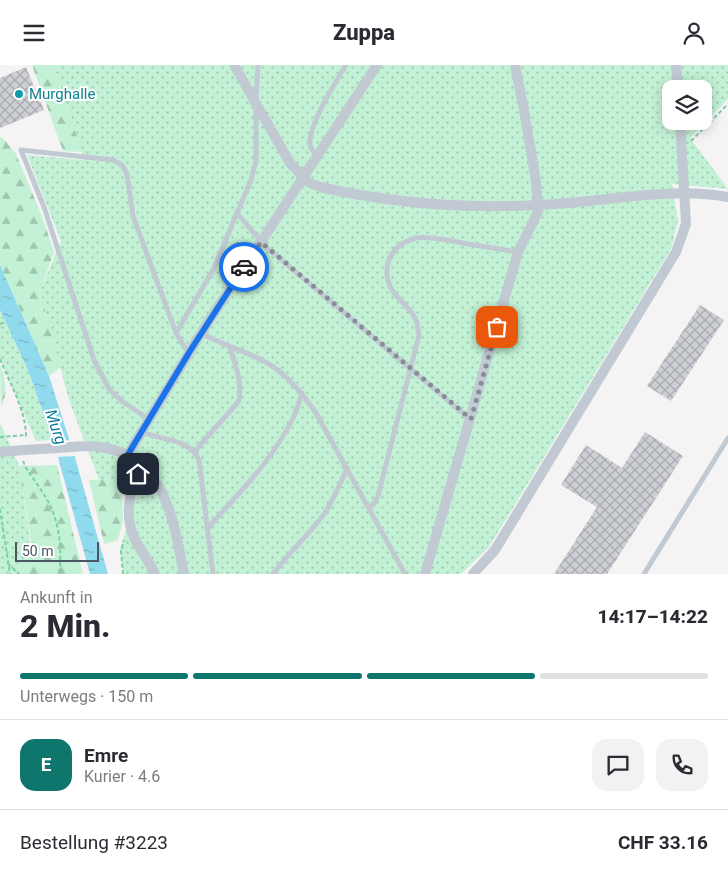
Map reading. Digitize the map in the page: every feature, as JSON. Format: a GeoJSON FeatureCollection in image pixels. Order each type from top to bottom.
{"type":"FeatureCollection","features":[{"type":"Feature","properties":{"kind":"street"},"geometry":{"type":"LineString","coordinates":[[234,65],[290,163],[308,182],[320,187],[417,203],[483,206],[538,205],[684,193],[728,197]]}},
{"type":"Feature","properties":{"kind":"street"},"geometry":{"type":"LineString","coordinates":[[127,456],[201,333],[377,65]]}},
{"type":"Feature","properties":{"kind":"street"},"geometry":{"type":"LineString","coordinates":[[425,574],[518,252],[538,212],[526,119],[515,65]]}},
{"type":"Feature","properties":{"kind":"street"},"geometry":{"type":"LineString","coordinates":[[676,65],[677,80]]}},
{"type":"Feature","properties":{"kind":"street"},"geometry":{"type":"LineString","coordinates":[[473,574],[495,550],[676,252],[686,224],[681,130]]}},
{"type":"Feature","properties":{"kind":"street"},"geometry":{"type":"LineString","coordinates":[[0,452],[23,453],[44,449],[99,446],[127,456],[144,467],[157,482],[172,516],[184,574]]}},
{"type":"Feature","properties":{"kind":"street"},"geometry":{"type":"LineString","coordinates":[[144,467],[134,482],[130,521],[134,536],[155,574]]}},
{"type":"Feature","properties":{"kind":"lane"},"geometry":{"type":"LineString","coordinates":[[176,333],[213,270],[251,179],[256,161],[258,65]]}},
{"type":"Feature","properties":{"kind":"lane"},"geometry":{"type":"LineString","coordinates":[[317,155],[312,150],[310,144],[311,131],[333,86],[346,65]]}},
{"type":"Feature","properties":{"kind":"lane"},"geometry":{"type":"LineString","coordinates":[[150,420],[123,402],[109,389],[94,360],[44,207],[21,150],[113,160],[122,165],[127,174],[133,215],[176,333],[184,346],[190,351]]}},
{"type":"Feature","properties":{"kind":"lane"},"geometry":{"type":"LineString","coordinates":[[237,213],[261,242],[471,419]]}},
{"type":"Feature","properties":{"kind":"lane"},"geometry":{"type":"LineString","coordinates":[[369,507],[374,504],[378,496],[419,335],[416,320],[407,307],[394,294],[388,281],[387,265],[392,252],[404,242],[418,238],[441,239],[518,252]]}},
{"type":"Feature","properties":{"kind":"lane"},"geometry":{"type":"LineString","coordinates":[[201,333],[277,369],[302,393],[316,413],[405,574]]}},
{"type":"Feature","properties":{"kind":"lane"},"geometry":{"type":"LineString","coordinates":[[195,451],[239,401],[239,378],[230,347]]}},
{"type":"Feature","properties":{"kind":"lane"},"geometry":{"type":"LineString","coordinates":[[207,529],[256,475],[278,445],[294,417],[302,393]]}},
{"type":"Feature","properties":{"kind":"lane"},"geometry":{"type":"LineString","coordinates":[[142,432],[184,444],[195,451],[199,460],[213,574]]}},
{"type":"Feature","properties":{"kind":"lane"},"geometry":{"type":"LineString","coordinates":[[644,574],[728,438]]}},
{"type":"Feature","properties":{"kind":"lane"},"geometry":{"type":"LineString","coordinates":[[273,574],[287,555],[322,516],[333,499],[347,468]]}},
{"type":"Feature","properties":{"kind":"path"},"geometry":{"type":"LineString","coordinates":[[682,151],[728,104]]}},
{"type":"Feature","properties":{"kind":"path"},"geometry":{"type":"LineString","coordinates":[[0,324],[6,322]]}},
{"type":"Feature","properties":{"kind":"path"},"geometry":{"type":"LineString","coordinates":[[0,359],[20,407],[26,428],[23,453],[26,468],[53,511],[59,536],[59,574]]}},
{"type":"Feature","properties":{"kind":"path"},"geometry":{"type":"LineString","coordinates":[[0,437],[26,435]]}},
{"type":"Feature","properties":{"kind":"path"},"geometry":{"type":"LineString","coordinates":[[0,505],[10,574]]}},
{"type":"Feature","properties":{"kind":"path"},"geometry":{"type":"LineString","coordinates":[[123,574],[121,551],[130,521]]}},
{"type":"Feature","properties":{"kind":"path"},"geometry":{"type":"LineString","coordinates":[[8,564],[19,574]]}},
{"type":"Feature","properties":{"kind":"green space"},"geometry":{"type":"Polygon","coordinates":[[[32,65],[53,65],[82,152],[63,151],[32,65]]]}},
{"type":"Feature","properties":{"kind":"green space"},"geometry":{"type":"Polygon","coordinates":[[[53,65],[728,65],[728,99],[712,115],[712,80],[662,80],[662,130],[698,130],[690,138],[728,189],[672,184],[678,221],[671,249],[489,547],[459,574],[124,574],[120,550],[138,489],[106,479],[99,480],[69,400],[40,291],[61,241],[27,155],[84,160],[53,65]]]}},
{"type":"Feature","properties":{"kind":"green space"},"geometry":{"type":"Polygon","coordinates":[[[0,137],[4,139],[16,154],[43,219],[54,252],[40,291],[61,367],[49,376],[0,265],[0,137]]]}},
{"type":"Feature","properties":{"kind":"green space"},"geometry":{"type":"Polygon","coordinates":[[[0,310],[28,370],[52,440],[36,441],[0,359],[0,310]]]}},
{"type":"Feature","properties":{"kind":"green space"},"geometry":{"type":"Polygon","coordinates":[[[0,365],[6,391],[1,405],[0,365]]]}},
{"type":"Feature","properties":{"kind":"green space"},"geometry":{"type":"Polygon","coordinates":[[[0,423],[19,465],[30,540],[21,574],[0,574],[0,423]]]}},
{"type":"Feature","properties":{"kind":"green space"},"geometry":{"type":"Polygon","coordinates":[[[57,465],[83,574],[18,574],[31,540],[19,466],[57,465]]]}},
{"type":"Feature","properties":{"kind":"green space"},"geometry":{"type":"Polygon","coordinates":[[[106,479],[122,484],[123,520],[118,540],[104,544],[89,480],[106,479]]]}},
{"type":"Feature","properties":{"kind":"water","name":"Murg"},"geometry":{"type":"Polygon","coordinates":[[[0,265],[49,376],[76,461],[108,574],[90,574],[56,450],[28,370],[0,310],[0,265]]]}},
{"type":"Feature","properties":{"kind":"pier"},"geometry":{"type":"Polygon","coordinates":[[[72,440],[77,456],[55,457],[50,441],[72,440]]]}},
{"type":"Feature","properties":{"kind":"building","name":"Murghalle"},"geometry":{"type":"Polygon","coordinates":[[[26,67],[44,110],[0,128],[0,78],[26,67]]]}},
{"type":"Feature","properties":{"kind":"building"},"geometry":{"type":"Polygon","coordinates":[[[700,305],[724,320],[671,401],[647,386],[700,305]]]}},
{"type":"Feature","properties":{"kind":"building"},"geometry":{"type":"Polygon","coordinates":[[[645,432],[683,456],[607,574],[554,574],[597,507],[561,485],[586,445],[622,468],[645,432]]]}},
{"type":"Feature","properties":{"kind":"way so far"},"geometry":{"type":"LineString","coordinates":[[244,267],[261,242],[471,419],[497,327]]}},
{"type":"Feature","properties":{"kind":"place","name":"Murghalle"},"geometry":{"type":"Point","coordinates":[19,94]}},
{"type":"Feature","properties":{"kind":"route"},"geometry":{"type":"LineString","coordinates":[[138,474],[144,467],[127,456],[190,351],[244,267]]}}]}
